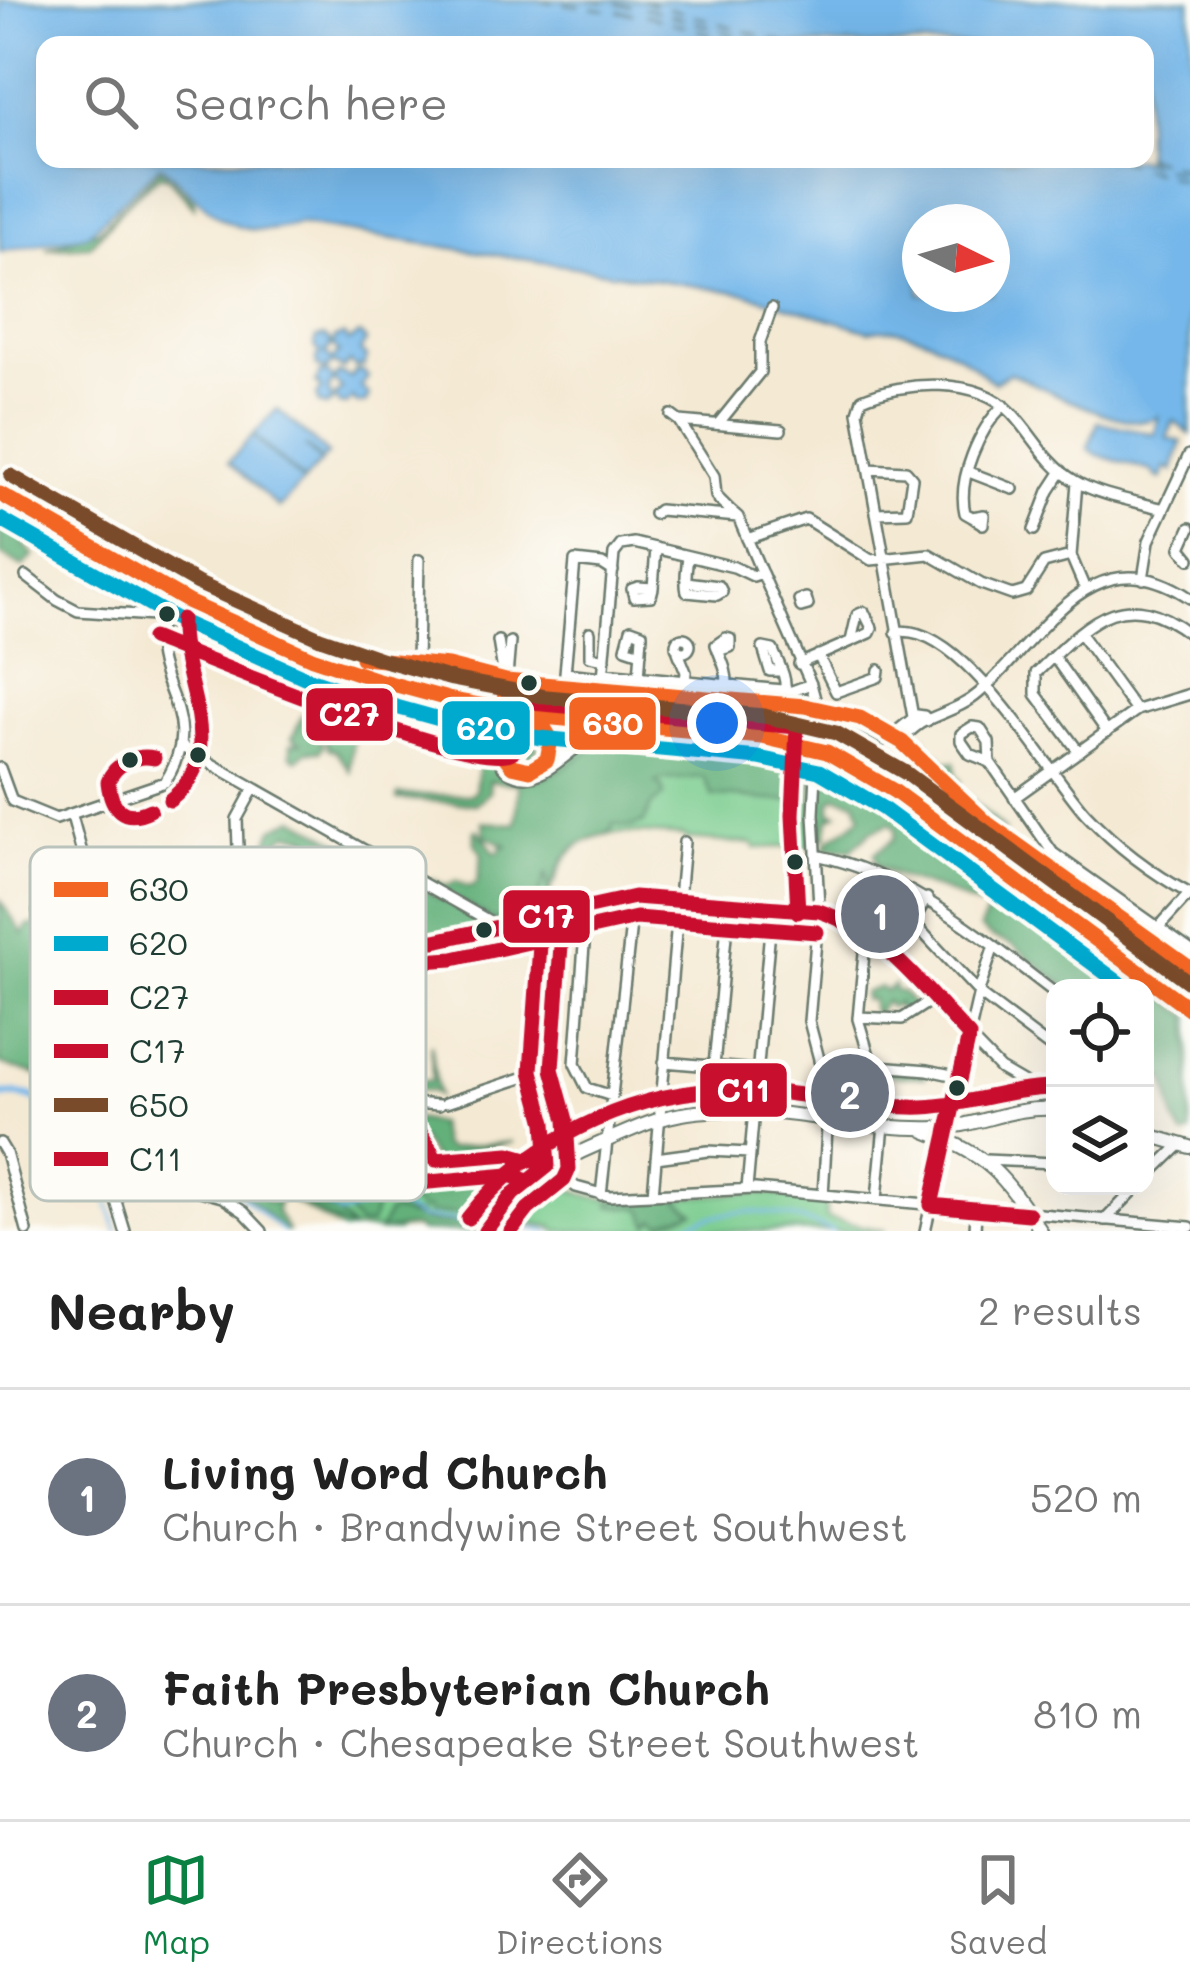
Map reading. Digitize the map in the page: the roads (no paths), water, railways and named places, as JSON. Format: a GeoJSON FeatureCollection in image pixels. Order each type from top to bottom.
{"type":"FeatureCollection","features":[{"type":"Feature","properties":{"kind":"highway"},"geometry":{"type":"LineString","coordinates":[[0,480],[159,579],[244,620],[355,663],[535,720],[551,740],[550,755],[536,768],[516,768],[503,755],[500,733]]}},
{"type":"Feature","properties":{"kind":"highway"},"geometry":{"type":"LineString","coordinates":[[0,494],[190,607],[267,647],[333,667],[446,700],[697,732],[818,739],[1190,1010]]}},
{"type":"Feature","properties":{"kind":"highway"},"geometry":{"type":"LineString","coordinates":[[244,620],[334,652],[448,666]]}},
{"type":"Feature","properties":{"kind":"highway"},"geometry":{"type":"LineString","coordinates":[[502,708],[818,739],[884,764],[1187,976]]}},
{"type":"Feature","properties":{"kind":"highway"},"geometry":{"type":"LineString","coordinates":[[500,733],[498,751],[503,762],[514,771],[530,774],[605,733],[697,732]]}},
{"type":"Feature","properties":{"kind":"highway"},"geometry":{"type":"LineString","coordinates":[[817,772],[870,782],[927,816]]}},
{"type":"Feature","properties":{"kind":"highway"},"geometry":{"type":"LineString","coordinates":[[967,806],[1088,906]]}},
{"type":"Feature","properties":{"kind":"main road"},"geometry":{"type":"LineString","coordinates":[[947,1133],[1046,1106]]}},
{"type":"Feature","properties":{"kind":"main road"},"geometry":{"type":"LineString","coordinates":[[486,1230],[528,1181],[548,1166],[659,1120],[703,1112],[947,1133],[985,1160],[1042,1231]]}},
{"type":"Feature","properties":{"kind":"main road"},"geometry":{"type":"LineString","coordinates":[[1154,1137],[1187,1147]]}},
{"type":"Feature","properties":{"kind":"street"},"geometry":{"type":"LineString","coordinates":[[718,424],[759,374],[760,345],[772,308]]}},
{"type":"Feature","properties":{"kind":"street"},"geometry":{"type":"LineString","coordinates":[[903,734],[913,717],[858,409],[864,398],[905,388],[944,386],[976,392],[1004,405],[1062,472],[1077,482],[1164,509]]}},
{"type":"Feature","properties":{"kind":"street"},"geometry":{"type":"LineString","coordinates":[[972,517],[962,506],[969,472],[986,424],[1004,405]]}},
{"type":"Feature","properties":{"kind":"street"},"geometry":{"type":"LineString","coordinates":[[711,514],[718,498],[714,476],[675,418],[781,430]]}},
{"type":"Feature","properties":{"kind":"street"},"geometry":{"type":"LineString","coordinates":[[692,441],[696,422]]}},
{"type":"Feature","properties":{"kind":"street"},"geometry":{"type":"LineString","coordinates":[[1143,579],[1149,542],[1189,455]]}},
{"type":"Feature","properties":{"kind":"street"},"geometry":{"type":"LineString","coordinates":[[868,469],[906,471],[912,476],[908,512],[876,513]]}},
{"type":"Feature","properties":{"kind":"street"},"geometry":{"type":"LineString","coordinates":[[969,472],[1013,489]]}},
{"type":"Feature","properties":{"kind":"street"},"geometry":{"type":"LineString","coordinates":[[1034,530],[1062,472]]}},
{"type":"Feature","properties":{"kind":"street"},"geometry":{"type":"LineString","coordinates":[[1077,482],[1070,556],[1085,589]]}},
{"type":"Feature","properties":{"kind":"street"},"geometry":{"type":"LineString","coordinates":[[718,498],[734,514],[747,539],[819,711],[818,911],[809,1024],[828,1088],[823,1196]]}},
{"type":"Feature","properties":{"kind":"street"},"geometry":{"type":"LineString","coordinates":[[654,514],[659,509],[734,514]]}},
{"type":"Feature","properties":{"kind":"street"},"geometry":{"type":"LineString","coordinates":[[747,539],[806,519],[872,560],[929,554],[981,584],[1016,595],[1026,591],[1043,564],[1070,556]]}},
{"type":"Feature","properties":{"kind":"street"},"geometry":{"type":"LineString","coordinates":[[1190,528],[1181,548],[1190,559]]}},
{"type":"Feature","properties":{"kind":"street"},"geometry":{"type":"LineString","coordinates":[[603,680],[615,552],[621,544],[632,542],[754,576],[762,573]]}},
{"type":"Feature","properties":{"kind":"street"},"geometry":{"type":"LineString","coordinates":[[652,588],[656,548]]}},
{"type":"Feature","properties":{"kind":"street"},"geometry":{"type":"LineString","coordinates":[[686,582],[688,556]]}},
{"type":"Feature","properties":{"kind":"street"},"geometry":{"type":"LineString","coordinates":[[419,560],[418,664],[504,680],[639,678],[785,691],[810,685]]}},
{"type":"Feature","properties":{"kind":"street"},"geometry":{"type":"LineString","coordinates":[[613,571],[602,564],[575,561],[565,673],[860,718],[903,734]]}},
{"type":"Feature","properties":{"kind":"street"},"geometry":{"type":"LineString","coordinates":[[26,576],[78,610],[160,618],[310,679],[409,712],[500,733],[504,642]]}},
{"type":"Feature","properties":{"kind":"street"},"geometry":{"type":"LineString","coordinates":[[819,711],[885,740],[968,700],[1062,605],[1085,589],[1109,580],[1143,579],[1190,598]]}},
{"type":"Feature","properties":{"kind":"street"},"geometry":{"type":"LineString","coordinates":[[779,613],[799,604]]}},
{"type":"Feature","properties":{"kind":"street"},"geometry":{"type":"LineString","coordinates":[[1078,752],[1036,694],[1036,673],[1112,612],[1134,608],[1158,613],[1190,634]]}},
{"type":"Feature","properties":{"kind":"street"},"geometry":{"type":"LineString","coordinates":[[0,768],[12,801],[50,818],[72,816],[161,784],[182,747],[182,728],[158,651],[160,618]]}},
{"type":"Feature","properties":{"kind":"street"},"geometry":{"type":"LineString","coordinates":[[590,632],[590,656],[605,659]]}},
{"type":"Feature","properties":{"kind":"street"},"geometry":{"type":"LineString","coordinates":[[896,632],[922,634],[986,684],[1052,772],[1112,838],[1190,893],[1158,928]]}},
{"type":"Feature","properties":{"kind":"street"},"geometry":{"type":"LineString","coordinates":[[1081,634],[1136,711]]}},
{"type":"Feature","properties":{"kind":"street"},"geometry":{"type":"LineString","coordinates":[[801,663],[851,641]]}},
{"type":"Feature","properties":{"kind":"street"},"geometry":{"type":"LineString","coordinates":[[417,645],[448,666],[504,680]]}},
{"type":"Feature","properties":{"kind":"street"},"geometry":{"type":"LineString","coordinates":[[678,652],[685,682]]}},
{"type":"Feature","properties":{"kind":"street"},"geometry":{"type":"LineString","coordinates":[[718,652],[728,675],[727,686]]}},
{"type":"Feature","properties":{"kind":"street"},"geometry":{"type":"LineString","coordinates":[[639,678],[641,653]]}},
{"type":"Feature","properties":{"kind":"street"},"geometry":{"type":"LineString","coordinates":[[818,655],[835,692],[867,681]]}},
{"type":"Feature","properties":{"kind":"street"},"geometry":{"type":"LineString","coordinates":[[1054,656],[1107,731]]}},
{"type":"Feature","properties":{"kind":"street"},"geometry":{"type":"LineString","coordinates":[[504,680],[505,662]]}},
{"type":"Feature","properties":{"kind":"street"},"geometry":{"type":"LineString","coordinates":[[782,671],[785,691]]}},
{"type":"Feature","properties":{"kind":"street"},"geometry":{"type":"LineString","coordinates":[[1014,798],[1136,711],[1190,694]]}},
{"type":"Feature","properties":{"kind":"street"},"geometry":{"type":"LineString","coordinates":[[913,717],[921,715],[926,721]]}},
{"type":"Feature","properties":{"kind":"street"},"geometry":{"type":"LineString","coordinates":[[818,739],[827,720],[842,719]]}},
{"type":"Feature","properties":{"kind":"street"},"geometry":{"type":"LineString","coordinates":[[903,734],[911,750],[967,806],[1187,976]]}},
{"type":"Feature","properties":{"kind":"street"},"geometry":{"type":"LineString","coordinates":[[182,747],[358,847]]}},
{"type":"Feature","properties":{"kind":"street"},"geometry":{"type":"LineString","coordinates":[[990,762],[1054,855],[1190,950]]}},
{"type":"Feature","properties":{"kind":"street"},"geometry":{"type":"LineString","coordinates":[[238,847],[237,819],[254,788]]}},
{"type":"Feature","properties":{"kind":"street"},"geometry":{"type":"LineString","coordinates":[[72,816],[80,847]]}},
{"type":"Feature","properties":{"kind":"street"},"geometry":{"type":"LineString","coordinates":[[653,1194],[684,842]]}},
{"type":"Feature","properties":{"kind":"street"},"geometry":{"type":"LineString","coordinates":[[816,854],[873,872],[927,898],[1046,986]]}},
{"type":"Feature","properties":{"kind":"street"},"geometry":{"type":"LineString","coordinates":[[426,885],[500,927]]}},
{"type":"Feature","properties":{"kind":"street"},"geometry":{"type":"LineString","coordinates":[[426,942],[634,897],[818,911],[866,931],[1000,1069],[1046,1100]]}},
{"type":"Feature","properties":{"kind":"street"},"geometry":{"type":"LineString","coordinates":[[602,1195],[634,897]]}},
{"type":"Feature","properties":{"kind":"street"},"geometry":{"type":"LineString","coordinates":[[892,956],[927,898]]}},
{"type":"Feature","properties":{"kind":"street"},"geometry":{"type":"LineString","coordinates":[[714,1066],[729,903]]}},
{"type":"Feature","properties":{"kind":"street"},"geometry":{"type":"LineString","coordinates":[[587,906],[575,1064],[587,1088],[612,1096]]}},
{"type":"Feature","properties":{"kind":"street"},"geometry":{"type":"LineString","coordinates":[[747,1189],[772,907]]}},
{"type":"Feature","properties":{"kind":"street"},"geometry":{"type":"LineString","coordinates":[[542,916],[528,1076],[545,1123],[548,1166],[566,1182],[602,1195],[747,1189],[1183,1228]]}},
{"type":"Feature","properties":{"kind":"street"},"geometry":{"type":"LineString","coordinates":[[913,922],[979,992],[1046,1045]]}},
{"type":"Feature","properties":{"kind":"street"},"geometry":{"type":"LineString","coordinates":[[866,931],[858,1017],[872,1065]]}},
{"type":"Feature","properties":{"kind":"street"},"geometry":{"type":"LineString","coordinates":[[925,1231],[979,992],[994,946]]}},
{"type":"Feature","properties":{"kind":"street"},"geometry":{"type":"LineString","coordinates":[[858,1017],[898,1020],[933,999]]}},
{"type":"Feature","properties":{"kind":"street"},"geometry":{"type":"LineString","coordinates":[[819,1061],[961,1077]]}},
{"type":"Feature","properties":{"kind":"street"},"geometry":{"type":"LineString","coordinates":[[664,1062],[758,1070]]}},
{"type":"Feature","properties":{"kind":"street"},"geometry":{"type":"LineString","coordinates":[[426,1103],[442,1104],[528,1076]]}},
{"type":"Feature","properties":{"kind":"street"},"geometry":{"type":"LineString","coordinates":[[1027,1088],[1035,1096],[1030,1108]]}},
{"type":"Feature","properties":{"kind":"street"},"geometry":{"type":"LineString","coordinates":[[878,1199],[884,1125]]}},
{"type":"Feature","properties":{"kind":"street"},"geometry":{"type":"LineString","coordinates":[[0,1143],[7,1153],[27,1231]]}},
{"type":"Feature","properties":{"kind":"street"},"geometry":{"type":"LineString","coordinates":[[1154,1169],[1187,1147]]}},
{"type":"Feature","properties":{"kind":"street"},"geometry":{"type":"LineString","coordinates":[[656,1158],[713,1151],[750,1154]]}},
{"type":"Feature","properties":{"kind":"street"},"geometry":{"type":"LineString","coordinates":[[985,1160],[1046,1163]]}},
{"type":"Feature","properties":{"kind":"street"},"geometry":{"type":"LineString","coordinates":[[426,1182],[509,1175],[528,1181]]}},
{"type":"Feature","properties":{"kind":"street"},"geometry":{"type":"LineString","coordinates":[[1105,1220],[1129,1195]]}},
{"type":"Feature","properties":{"kind":"street"},"geometry":{"type":"LineString","coordinates":[[116,1201],[125,1231]]}},
{"type":"Feature","properties":{"kind":"street"},"geometry":{"type":"LineString","coordinates":[[228,1201],[262,1231]]}},
{"type":"Feature","properties":{"kind":"street"},"geometry":{"type":"LineString","coordinates":[[975,1231],[976,1209]]}},
{"type":"Feature","properties":{"kind":"street"},"geometry":{"type":"LineString","coordinates":[[1026,1231],[1029,1214]]}},
{"type":"Feature","properties":{"kind":"water"},"geometry":{"type":"Polygon","coordinates":[[[0,0],[1190,0],[1190,434],[1174,421],[1167,438],[1182,442],[1172,471],[1165,468],[1158,478],[1152,471],[1088,448],[1098,422],[1155,434],[1158,417],[1144,421],[1107,415],[1010,373],[994,382],[949,350],[908,332],[869,331],[748,294],[298,224],[253,230],[221,218],[163,168],[1154,168],[1154,36],[36,36],[36,168],[157,168],[87,235],[0,252],[0,0]]]}},
{"type":"Feature","properties":{"kind":"water"},"geometry":{"type":"Polygon","coordinates":[[[360,334],[366,341],[360,351],[367,358],[364,366],[350,362],[343,369],[333,363],[326,370],[317,367],[321,353],[315,347],[316,338],[330,340],[325,353],[332,360],[339,352],[333,346],[335,338],[343,335],[349,341],[360,334]]]}},
{"type":"Feature","properties":{"kind":"water"},"geometry":{"type":"Polygon","coordinates":[[[356,371],[368,377],[361,387],[369,395],[366,402],[358,404],[352,398],[347,405],[338,404],[335,396],[342,389],[334,381],[328,389],[333,401],[319,404],[322,389],[316,382],[321,373],[334,380],[339,373],[351,378],[356,371]]]}},
{"type":"Feature","properties":{"kind":"water"},"geometry":{"type":"Polygon","coordinates":[[[277,409],[328,454],[322,460],[305,446],[321,462],[304,481],[253,435],[277,409]]]}},
{"type":"Feature","properties":{"kind":"water"},"geometry":{"type":"Polygon","coordinates":[[[252,436],[303,482],[279,508],[229,462],[252,436]]]}},
{"type":"Feature","properties":{"kind":"waterway"},"geometry":{"type":"LineString","coordinates":[[0,1095],[30,1097]]}},
{"type":"Feature","properties":{"kind":"waterway"},"geometry":{"type":"LineString","coordinates":[[107,1201],[117,1231]]}},
{"type":"Feature","properties":{"kind":"waterway"},"geometry":{"type":"LineString","coordinates":[[247,1201],[282,1231]]}},
{"type":"Feature","properties":{"kind":"waterway"},"geometry":{"type":"LineString","coordinates":[[312,1201],[340,1214],[385,1201]]}},
{"type":"Feature","properties":{"kind":"waterway"},"geometry":{"type":"LineString","coordinates":[[390,1201],[420,1218],[489,1222]]}},
{"type":"Feature","properties":{"kind":"waterway"},"geometry":{"type":"LineString","coordinates":[[670,1231],[712,1217],[751,1212],[790,1217],[833,1231]]}},
{"type":"Feature","properties":{"kind":"waterway"},"geometry":{"type":"LineString","coordinates":[[498,1223],[550,1231]]}},
{"type":"Feature","properties":{"kind":"place","name":"Living Word Church"},"geometry":{"type":"Point","coordinates":[880,914]}},
{"type":"Feature","properties":{"kind":"place","name":"Faith Presbyterian Church"},"geometry":{"type":"Point","coordinates":[850,1093]}}]}
